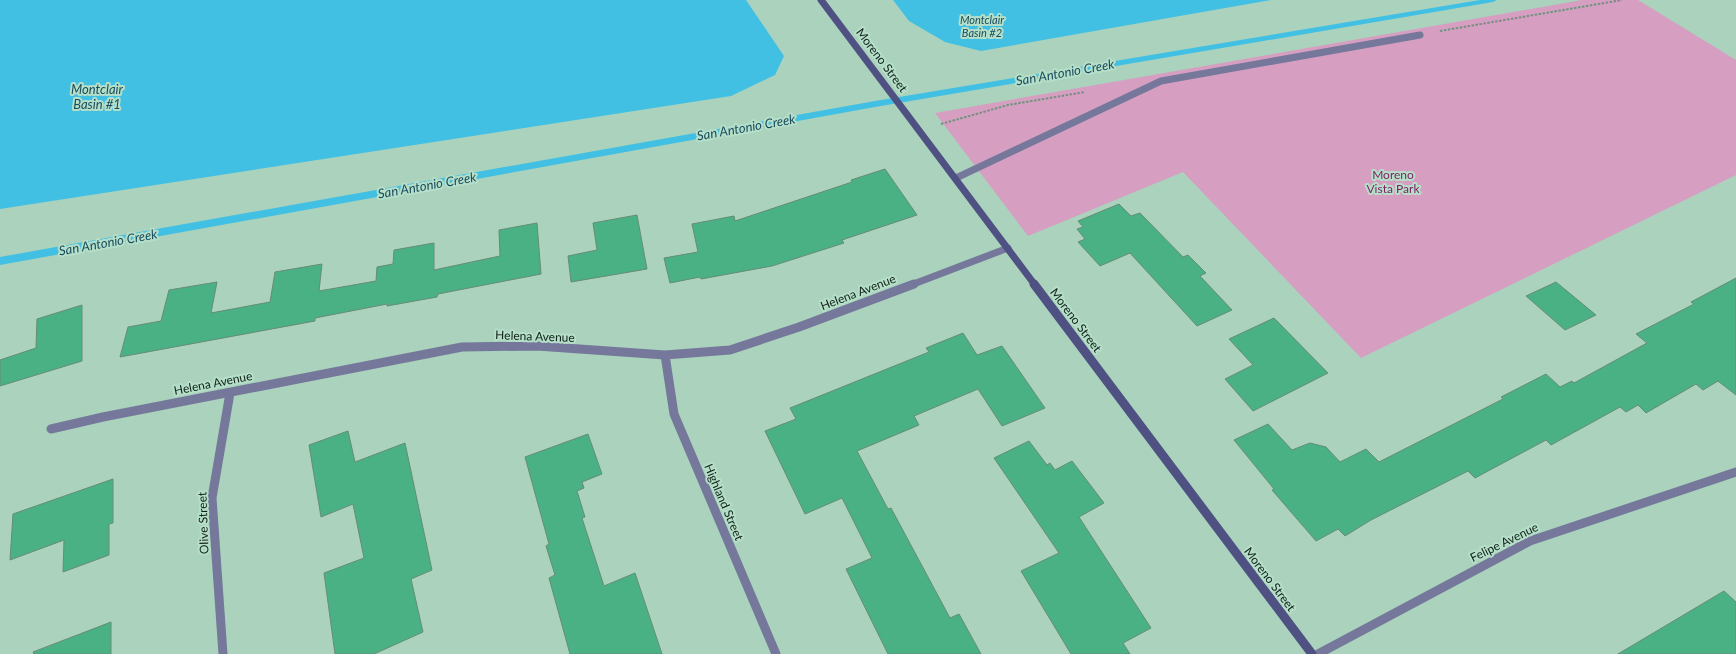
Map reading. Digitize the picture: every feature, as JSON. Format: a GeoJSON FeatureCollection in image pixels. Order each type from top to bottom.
{"type":"FeatureCollection","features":[{"type":"Feature","properties":{"kind":"street","name":"Moreno Street"},"geometry":{"type":"LineString","coordinates":[[821,0],[1312,654]]}},
{"type":"Feature","properties":{"kind":"street"},"geometry":{"type":"LineString","coordinates":[[956,178],[1161,81],[1420,35]]}},
{"type":"Feature","properties":{"kind":"street","name":"Helena Avenue"},"geometry":{"type":"LineString","coordinates":[[51,429],[103,417],[462,346],[537,346],[665,355],[730,350],[799,327],[1008,248]]}},
{"type":"Feature","properties":{"kind":"street","name":"Highland Street"},"geometry":{"type":"LineString","coordinates":[[665,355],[674,414],[776,654]]}},
{"type":"Feature","properties":{"kind":"street","name":"Olive Street"},"geometry":{"type":"LineString","coordinates":[[223,654],[212,498],[230,393]]}},
{"type":"Feature","properties":{"kind":"street","name":"Felipe Avenue"},"geometry":{"type":"LineString","coordinates":[[1318,654],[1530,541],[1736,472]]}},
{"type":"Feature","properties":{"kind":"path"},"geometry":{"type":"LineString","coordinates":[[1420,35],[1622,0]]}},
{"type":"Feature","properties":{"kind":"path"},"geometry":{"type":"LineString","coordinates":[[941,124],[1008,105],[1088,92]]}},
{"type":"Feature","properties":{"kind":"green space","name":"Moreno Vista Park"},"geometry":{"type":"Polygon","coordinates":[[[1582,0],[1638,0],[1736,60],[1736,175],[1361,358],[1183,172],[1028,236],[935,113],[1582,0]]]}},
{"type":"Feature","properties":{"kind":"water","name":"Montclair Basin #1"},"geometry":{"type":"Polygon","coordinates":[[[0,0],[746,0],[784,56],[775,75],[731,96],[0,209],[0,0]]]}},
{"type":"Feature","properties":{"kind":"water","name":"Montclair Basin #2"},"geometry":{"type":"Polygon","coordinates":[[[893,0],[1271,0],[981,51],[945,42],[909,21],[893,0]]]}},
{"type":"Feature","properties":{"kind":"building"},"geometry":{"type":"Polygon","coordinates":[[[885,169],[917,215],[842,240],[844,243],[772,266],[670,283],[664,258],[698,252],[692,224],[734,216],[735,221],[852,182],[851,180],[885,169]]]}},
{"type":"Feature","properties":{"kind":"building"},"geometry":{"type":"Polygon","coordinates":[[[1119,204],[1131,216],[1140,213],[1183,257],[1188,255],[1206,273],[1200,276],[1232,310],[1197,326],[1130,253],[1100,266],[1078,242],[1085,239],[1077,229],[1083,227],[1078,221],[1119,204]]]}},
{"type":"Feature","properties":{"kind":"building"},"geometry":{"type":"Polygon","coordinates":[[[637,215],[647,269],[571,282],[568,256],[597,250],[593,223],[637,215]]]}},
{"type":"Feature","properties":{"kind":"building"},"geometry":{"type":"Polygon","coordinates":[[[537,223],[541,274],[438,294],[437,297],[387,306],[387,304],[315,318],[315,321],[120,357],[128,327],[161,321],[169,290],[217,282],[211,313],[270,302],[275,272],[322,264],[319,291],[376,281],[377,267],[393,264],[394,250],[434,243],[434,270],[500,256],[499,230],[537,223]]]}},
{"type":"Feature","properties":{"kind":"building"},"geometry":{"type":"Polygon","coordinates":[[[1736,278],[1736,395],[1718,381],[1703,390],[1696,384],[1646,413],[1638,405],[1626,412],[1620,407],[1551,445],[1546,440],[1475,478],[1468,471],[1371,520],[1345,536],[1338,529],[1316,541],[1272,490],[1274,489],[1234,440],[1268,424],[1292,450],[1310,443],[1326,447],[1340,462],[1366,449],[1379,462],[1503,399],[1501,397],[1546,374],[1560,387],[1572,381],[1574,383],[1647,343],[1636,334],[1694,304],[1691,302],[1736,278]]]}},
{"type":"Feature","properties":{"kind":"building"},"geometry":{"type":"Polygon","coordinates":[[[1556,282],[1596,315],[1565,330],[1526,296],[1556,282]]]}},
{"type":"Feature","properties":{"kind":"building"},"geometry":{"type":"Polygon","coordinates":[[[82,305],[82,361],[0,386],[0,360],[36,348],[37,319],[82,305]]]}},
{"type":"Feature","properties":{"kind":"building"},"geometry":{"type":"Polygon","coordinates":[[[1274,318],[1328,373],[1253,411],[1225,379],[1253,365],[1229,339],[1274,318]]]}},
{"type":"Feature","properties":{"kind":"building"},"geometry":{"type":"Polygon","coordinates":[[[963,333],[977,355],[1002,346],[1045,408],[1002,426],[978,389],[914,416],[919,425],[857,451],[888,509],[891,508],[950,618],[959,614],[981,654],[888,654],[846,569],[872,558],[842,498],[805,514],[765,431],[796,419],[790,408],[929,352],[926,348],[963,333]]]}},
{"type":"Feature","properties":{"kind":"building"},"geometry":{"type":"Polygon","coordinates":[[[348,431],[355,462],[405,443],[432,570],[411,579],[423,632],[374,654],[335,654],[324,573],[364,558],[353,504],[321,517],[309,445],[348,431]]]}},
{"type":"Feature","properties":{"kind":"building"},"geometry":{"type":"Polygon","coordinates":[[[588,434],[602,474],[582,482],[584,488],[577,491],[585,517],[582,518],[604,586],[635,573],[662,654],[570,654],[549,578],[555,575],[546,546],[549,544],[525,457],[588,434]]]}},
{"type":"Feature","properties":{"kind":"building"},"geometry":{"type":"Polygon","coordinates":[[[1029,441],[1047,465],[1050,463],[1055,470],[1072,461],[1104,503],[1079,517],[1151,628],[1123,643],[1130,654],[1071,654],[1021,571],[1059,553],[994,458],[1029,441]]]}},
{"type":"Feature","properties":{"kind":"building"},"geometry":{"type":"Polygon","coordinates":[[[113,479],[113,523],[109,524],[109,555],[63,572],[64,540],[10,560],[13,514],[113,479]]]}},
{"type":"Feature","properties":{"kind":"building"},"geometry":{"type":"Polygon","coordinates":[[[1724,591],[1736,602],[1736,654],[1618,654],[1724,591]]]}},
{"type":"Feature","properties":{"kind":"building"},"geometry":{"type":"Polygon","coordinates":[[[111,622],[111,654],[34,654],[33,652],[111,622]]]}},
{"type":"Feature","properties":{"kind":"waterway","name":"San Antonio Creek"},"geometry":{"type":"LineString","coordinates":[[0,261],[875,104],[1493,0]]}}]}
